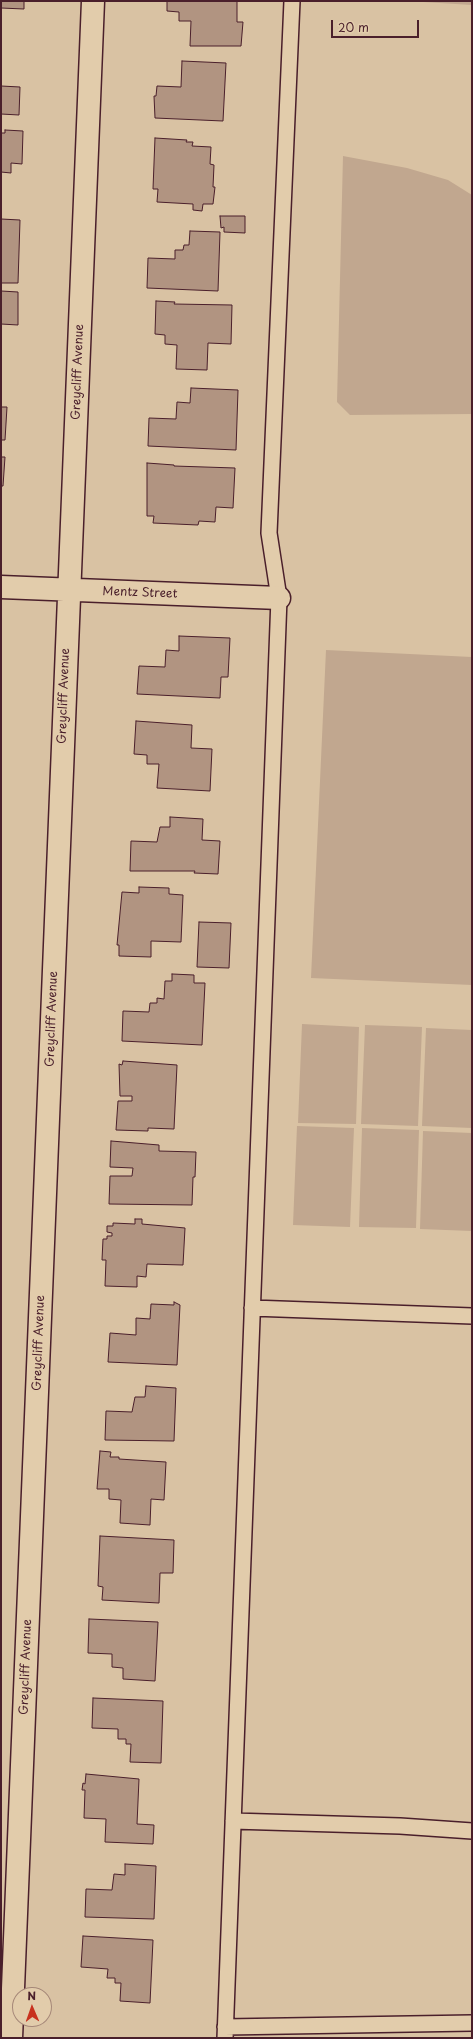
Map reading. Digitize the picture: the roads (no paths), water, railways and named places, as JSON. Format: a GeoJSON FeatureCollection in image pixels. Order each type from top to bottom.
{"type":"FeatureCollection","features":[{"type":"Feature","properties":{"kind":"street","name":"Greycliff Avenue"},"geometry":{"type":"LineString","coordinates":[[11,2038],[93,1]]}},
{"type":"Feature","properties":{"kind":"street","name":"Mentz Street"},"geometry":{"type":"LineString","coordinates":[[1,587],[279,598]]}},
{"type":"Feature","properties":{"kind":"lane"},"geometry":{"type":"LineString","coordinates":[[292,1],[269,533],[279,598],[225,2033],[472,2023]]}},
{"type":"Feature","properties":{"kind":"lane"},"geometry":{"type":"LineString","coordinates":[[252,1308],[472,1316]]}},
{"type":"Feature","properties":{"kind":"lane"},"geometry":{"type":"LineString","coordinates":[[233,1821],[400,1826],[472,1831]]}}]}
